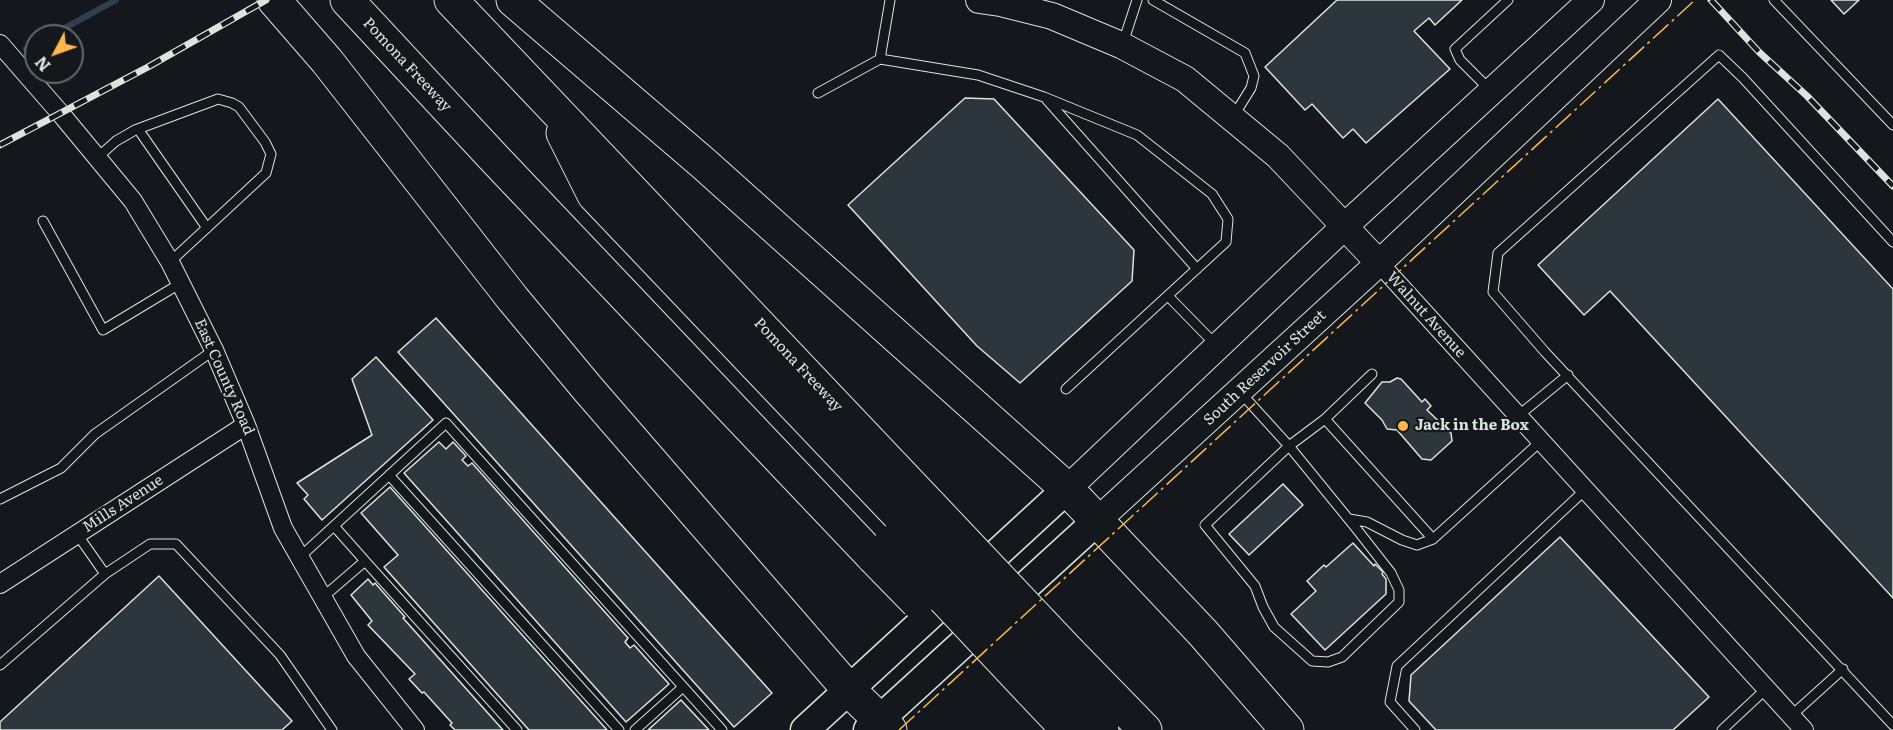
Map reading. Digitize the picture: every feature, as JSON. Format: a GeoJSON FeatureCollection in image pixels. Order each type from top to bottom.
{"type":"FeatureCollection","features":[{"type":"Feature","properties":{"kind":"highway"},"geometry":{"type":"LineString","coordinates":[[274,0],[327,61],[513,299],[879,727]]}},
{"type":"Feature","properties":{"kind":"highway","name":"Pomona Freeway"},"geometry":{"type":"LineString","coordinates":[[451,0],[545,99],[902,533],[1040,680],[1145,730]]}},
{"type":"Feature","properties":{"kind":"highway"},"geometry":{"type":"LineString","coordinates":[[513,0],[703,163],[1067,489],[1203,633],[1287,730]]}},
{"type":"Feature","properties":{"kind":"highway","name":"Pomona Freeway"},"geometry":{"type":"LineString","coordinates":[[356,10],[495,159],[902,533],[1040,680],[1038,730]]}},
{"type":"Feature","properties":{"kind":"highway"},"geometry":{"type":"LineString","coordinates":[[1040,680],[1068,730]]}},
{"type":"Feature","properties":{"kind":"highway"},"geometry":{"type":"LineString","coordinates":[[1040,680],[1102,730]]}},
{"type":"Feature","properties":{"kind":"main road","name":"Walnut Avenue"},"geometry":{"type":"LineString","coordinates":[[979,0],[1012,3],[1052,16],[1122,46],[1185,79],[1278,156],[1379,263]]}},
{"type":"Feature","properties":{"kind":"main road"},"geometry":{"type":"LineString","coordinates":[[805,730],[1067,489],[1345,226],[1591,0]]}},
{"type":"Feature","properties":{"kind":"main road","name":"South Reservoir Street"},"geometry":{"type":"LineString","coordinates":[[879,727],[1098,520],[1379,263],[1658,0]]}},
{"type":"Feature","properties":{"kind":"street","name":"East County Road"},"geometry":{"type":"LineString","coordinates":[[0,44],[133,201],[170,262],[214,350],[246,425],[283,528],[356,656],[415,730]]}},
{"type":"Feature","properties":{"kind":"street","name":"Walnut Avenue"},"geometry":{"type":"LineString","coordinates":[[1379,263],[1804,730]]}},
{"type":"Feature","properties":{"kind":"street","name":"Mills Avenue"},"geometry":{"type":"LineString","coordinates":[[0,584],[246,425]]}},
{"type":"Feature","properties":{"kind":"lane"},"geometry":{"type":"LineString","coordinates":[[880,59],[890,0]]}},
{"type":"Feature","properties":{"kind":"lane"},"geometry":{"type":"LineString","coordinates":[[1122,46],[1137,0]]}},
{"type":"Feature","properties":{"kind":"lane"},"geometry":{"type":"LineString","coordinates":[[1154,0],[1245,53],[1254,76],[1251,88],[1233,117]]}},
{"type":"Feature","properties":{"kind":"lane"},"geometry":{"type":"LineString","coordinates":[[1492,91],[1460,60],[1455,49],[1508,0]]}},
{"type":"Feature","properties":{"kind":"lane"},"geometry":{"type":"LineString","coordinates":[[1774,0],[1893,125]]}},
{"type":"Feature","properties":{"kind":"lane"},"geometry":{"type":"LineString","coordinates":[[1893,242],[1743,78],[1719,55],[1498,253],[1493,292],[1545,352],[1893,724]]}},
{"type":"Feature","properties":{"kind":"lane"},"geometry":{"type":"LineString","coordinates":[[818,93],[880,59],[978,75],[1044,97],[1137,135],[1212,194],[1228,219],[1226,242],[1066,389]]}},
{"type":"Feature","properties":{"kind":"lane"},"geometry":{"type":"LineString","coordinates":[[1044,97],[1197,269]]}},
{"type":"Feature","properties":{"kind":"lane"},"geometry":{"type":"LineString","coordinates":[[98,157],[116,141],[138,129],[218,99],[239,107],[265,142],[271,154],[266,173],[170,262]]}},
{"type":"Feature","properties":{"kind":"lane"},"geometry":{"type":"LineString","coordinates":[[138,129],[207,228]]}},
{"type":"Feature","properties":{"kind":"lane"},"geometry":{"type":"LineString","coordinates":[[43,221],[103,330],[181,283]]}},
{"type":"Feature","properties":{"kind":"lane"},"geometry":{"type":"LineString","coordinates":[[1168,296],[1217,346]]}},
{"type":"Feature","properties":{"kind":"lane"},"geometry":{"type":"LineString","coordinates":[[0,499],[61,468],[95,434],[214,350]]}},
{"type":"Feature","properties":{"kind":"lane"},"geometry":{"type":"LineString","coordinates":[[1239,392],[1289,446],[1349,519],[1391,573],[1399,590],[1399,602],[1342,657],[1328,662],[1312,661],[1274,627],[1255,586],[1205,525],[1289,446],[1325,419],[1372,374]]}},
{"type":"Feature","properties":{"kind":"lane"},"geometry":{"type":"LineString","coordinates":[[1518,416],[1568,375]]}},
{"type":"Feature","properties":{"kind":"lane"},"geometry":{"type":"LineString","coordinates":[[1325,419],[1433,539]]}},
{"type":"Feature","properties":{"kind":"lane"},"geometry":{"type":"LineString","coordinates":[[300,557],[446,423],[722,730]]}},
{"type":"Feature","properties":{"kind":"lane"},"geometry":{"type":"LineString","coordinates":[[1349,519],[1367,522],[1402,540],[1417,544],[1433,539],[1541,441]]}},
{"type":"Feature","properties":{"kind":"lane"},"geometry":{"type":"LineString","coordinates":[[389,475],[619,730]]}},
{"type":"Feature","properties":{"kind":"lane"},"geometry":{"type":"LineString","coordinates":[[1415,730],[1390,702],[1397,666],[1585,490]]}},
{"type":"Feature","properties":{"kind":"lane"},"geometry":{"type":"LineString","coordinates":[[334,526],[517,730]]}},
{"type":"Feature","properties":{"kind":"lane"},"geometry":{"type":"LineString","coordinates":[[77,534],[105,574]]}},
{"type":"Feature","properties":{"kind":"lane"},"geometry":{"type":"LineString","coordinates":[[0,665],[105,574],[150,544],[176,544],[280,655],[332,730]]}},
{"type":"Feature","properties":{"kind":"lane"},"geometry":{"type":"LineString","coordinates":[[322,597],[364,561]]}},
{"type":"Feature","properties":{"kind":"lane"},"geometry":{"type":"LineString","coordinates":[[1791,716],[1843,669]]}},
{"type":"Feature","properties":{"kind":"lane"},"geometry":{"type":"LineString","coordinates":[[635,730],[683,687]]}},
{"type":"Feature","properties":{"kind":"lane"},"geometry":{"type":"LineString","coordinates":[[1722,730],[1767,689]]}},
{"type":"Feature","properties":{"kind":"building"},"geometry":{"type":"Polygon","coordinates":[[[1337,0],[1462,0],[1435,25],[1429,18],[1414,31],[1450,69],[1366,143],[1353,129],[1343,138],[1312,104],[1305,110],[1265,67],[1337,0]]]}},
{"type":"Feature","properties":{"kind":"building"},"geometry":{"type":"Polygon","coordinates":[[[1831,0],[1859,0],[1844,14],[1831,0]]]}},
{"type":"Feature","properties":{"kind":"building"},"geometry":{"type":"Polygon","coordinates":[[[965,98],[994,99],[1134,250],[1132,281],[1020,383],[977,346],[848,205],[965,98]]]}},
{"type":"Feature","properties":{"kind":"building"},"geometry":{"type":"Polygon","coordinates":[[[1718,99],[1893,289],[1893,598],[1610,291],[1584,315],[1538,265],[1718,99]]]}},
{"type":"Feature","properties":{"kind":"building"},"geometry":{"type":"Polygon","coordinates":[[[436,318],[772,693],[734,727],[398,352],[436,318]]]}},
{"type":"Feature","properties":{"kind":"building"},"geometry":{"type":"Polygon","coordinates":[[[376,357],[433,420],[322,520],[304,499],[308,495],[297,483],[372,435],[352,379],[376,357]]]}},
{"type":"Feature","properties":{"kind":"building"},"geometry":{"type":"Polygon","coordinates":[[[1397,378],[1401,379],[1422,402],[1425,399],[1431,406],[1427,410],[1451,433],[1452,441],[1431,460],[1422,459],[1397,430],[1387,429],[1382,420],[1365,403],[1382,382],[1390,382],[1397,378]]]}},
{"type":"Feature","properties":{"kind":"building"},"geometry":{"type":"Polygon","coordinates":[[[439,442],[446,449],[453,442],[466,456],[462,460],[468,466],[472,463],[628,638],[625,642],[630,648],[634,645],[669,684],[626,722],[404,473],[439,442]]]}},
{"type":"Feature","properties":{"kind":"building"},"geometry":{"type":"Polygon","coordinates":[[[1283,484],[1303,505],[1249,555],[1229,534],[1283,484]]]}},
{"type":"Feature","properties":{"kind":"building"},"geometry":{"type":"Polygon","coordinates":[[[390,487],[607,730],[529,730],[384,567],[398,555],[361,513],[390,487]]]}},
{"type":"Feature","properties":{"kind":"building"},"geometry":{"type":"Polygon","coordinates":[[[1560,537],[1709,697],[1673,730],[1436,730],[1409,701],[1411,675],[1560,537]]]}},
{"type":"Feature","properties":{"kind":"building"},"geometry":{"type":"Polygon","coordinates":[[[1353,543],[1374,566],[1375,564],[1383,572],[1386,579],[1386,594],[1325,650],[1291,614],[1316,591],[1307,581],[1353,543]]]}},
{"type":"Feature","properties":{"kind":"building"},"geometry":{"type":"Polygon","coordinates":[[[159,576],[292,721],[282,730],[0,730],[0,722],[159,576]]]}},
{"type":"Feature","properties":{"kind":"building"},"geometry":{"type":"Polygon","coordinates":[[[368,579],[373,585],[375,583],[405,617],[403,618],[503,730],[455,730],[450,725],[452,723],[409,679],[415,674],[368,625],[372,621],[351,595],[368,579]]]}},
{"type":"Feature","properties":{"kind":"building"},"geometry":{"type":"Polygon","coordinates":[[[681,700],[709,730],[648,730],[681,700]]]}},
{"type":"Feature","properties":{"kind":"waterway"},"geometry":{"type":"LineString","coordinates":[[72,24],[116,0]]}},
{"type":"Feature","properties":{"kind":"railway"},"geometry":{"type":"LineString","coordinates":[[0,145],[148,67],[266,0]]}},
{"type":"Feature","properties":{"kind":"railway"},"geometry":{"type":"LineString","coordinates":[[1711,0],[1759,52],[1807,96],[1893,186]]}},
{"type":"Feature","properties":{"kind":"power"},"geometry":{"type":"LineString","coordinates":[[899,730],[1695,0]]}},
{"type":"Feature","properties":{"kind":"place","name":"Jack in the Box"},"geometry":{"type":"Point","coordinates":[1403,426]}}]}
